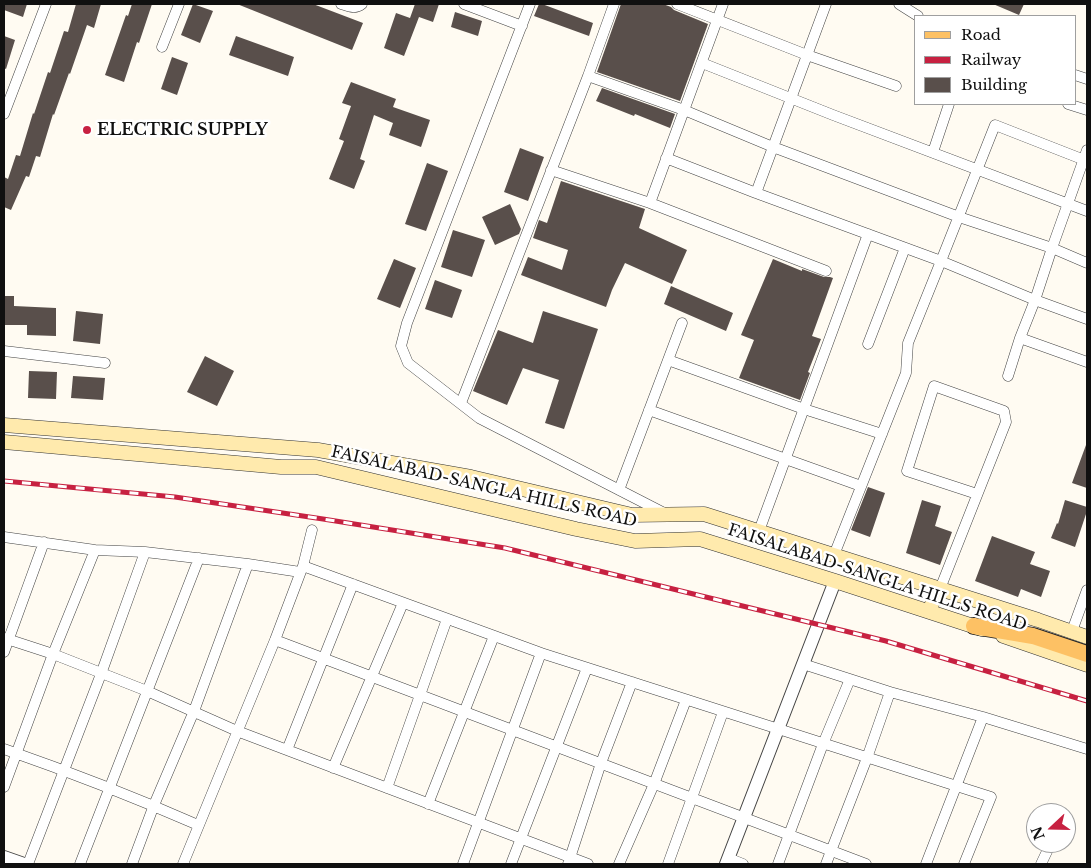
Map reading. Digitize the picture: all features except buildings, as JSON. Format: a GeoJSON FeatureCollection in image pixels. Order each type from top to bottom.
{"type":"FeatureCollection","features":[{"type":"Feature","properties":{"kind":"main road","name":"FAISALABAD-SANGLA HILLS ROAD"},"geometry":{"type":"LineString","coordinates":[[4,425],[318,450],[471,477],[632,515],[704,514],[1087,637]]}},
{"type":"Feature","properties":{"kind":"main road","name":"FAISALABAD-SANGLA HILLS ROAD"},"geometry":{"type":"LineString","coordinates":[[4,442],[281,467],[316,467],[635,541],[700,539],[974,626],[1087,665]]}},
{"type":"Feature","properties":{"kind":"main road"},"geometry":{"type":"LineString","coordinates":[[776,562],[784,539]]}},
{"type":"Feature","properties":{"kind":"main road"},"geometry":{"type":"LineString","coordinates":[[931,613],[938,588]]}},
{"type":"Feature","properties":{"kind":"main road"},"geometry":{"type":"LineString","coordinates":[[974,626],[1034,636],[1087,654]]}},
{"type":"Feature","properties":{"kind":"street"},"geometry":{"type":"LineString","coordinates":[[4,114],[46,4]]}},
{"type":"Feature","properties":{"kind":"street"},"geometry":{"type":"LineString","coordinates":[[162,47],[179,4]]}},
{"type":"Feature","properties":{"kind":"street"},"geometry":{"type":"LineString","coordinates":[[341,4],[352,8],[362,4]]}},
{"type":"Feature","properties":{"kind":"street"},"geometry":{"type":"LineString","coordinates":[[464,4],[522,26]]}},
{"type":"Feature","properties":{"kind":"street"},"geometry":{"type":"LineString","coordinates":[[530,4],[407,323],[401,346],[408,363],[479,418],[666,514]]}},
{"type":"Feature","properties":{"kind":"street"},"geometry":{"type":"LineString","coordinates":[[461,403],[588,76],[614,4]]}},
{"type":"Feature","properties":{"kind":"street"},"geometry":{"type":"LineString","coordinates":[[677,4],[807,55],[896,86]]}},
{"type":"Feature","properties":{"kind":"street"},"geometry":{"type":"LineString","coordinates":[[650,203],[723,4]]}},
{"type":"Feature","properties":{"kind":"street"},"geometry":{"type":"LineString","coordinates":[[899,4],[916,15]]}},
{"type":"Feature","properties":{"kind":"street"},"geometry":{"type":"LineString","coordinates":[[756,192],[807,55],[823,5]]}},
{"type":"Feature","properties":{"kind":"street"},"geometry":{"type":"LineString","coordinates":[[702,62],[1087,211]]}},
{"type":"Feature","properties":{"kind":"street"},"geometry":{"type":"LineString","coordinates":[[588,76],[684,110],[773,147],[959,217],[1052,248],[1087,263]]}},
{"type":"Feature","properties":{"kind":"street"},"geometry":{"type":"LineString","coordinates":[[933,152],[949,105]]}},
{"type":"Feature","properties":{"kind":"street"},"geometry":{"type":"LineString","coordinates":[[1071,105],[1087,110]]}},
{"type":"Feature","properties":{"kind":"street"},"geometry":{"type":"LineString","coordinates":[[834,555],[906,373],[908,343],[995,125],[1086,157],[1008,376]]}},
{"type":"Feature","properties":{"kind":"street"},"geometry":{"type":"LineString","coordinates":[[666,158],[941,261],[1035,300],[1087,319]]}},
{"type":"Feature","properties":{"kind":"street"},"geometry":{"type":"LineString","coordinates":[[551,170],[650,203],[826,271]]}},
{"type":"Feature","properties":{"kind":"street"},"geometry":{"type":"LineString","coordinates":[[759,532],[868,234]]}},
{"type":"Feature","properties":{"kind":"street"},"geometry":{"type":"LineString","coordinates":[[868,344],[905,248]]}},
{"type":"Feature","properties":{"kind":"street"},"geometry":{"type":"LineString","coordinates":[[619,490],[682,323]]}},
{"type":"Feature","properties":{"kind":"street"},"geometry":{"type":"LineString","coordinates":[[1020,338],[1087,362]]}},
{"type":"Feature","properties":{"kind":"street"},"geometry":{"type":"LineString","coordinates":[[4,351],[105,363]]}},
{"type":"Feature","properties":{"kind":"street"},"geometry":{"type":"LineString","coordinates":[[668,360],[882,434]]}},
{"type":"Feature","properties":{"kind":"street"},"geometry":{"type":"LineString","coordinates":[[938,588],[977,494],[1006,422],[1004,411],[934,386],[907,471],[977,494]]}},
{"type":"Feature","properties":{"kind":"street"},"geometry":{"type":"LineString","coordinates":[[649,410],[861,486]]}},
{"type":"Feature","properties":{"kind":"street"},"geometry":{"type":"LineString","coordinates":[[183,864],[275,640],[302,569],[312,530]]}},
{"type":"Feature","properties":{"kind":"street"},"geometry":{"type":"LineString","coordinates":[[4,537],[95,550],[145,552],[302,569],[353,584],[541,653],[991,797],[964,864]]}},
{"type":"Feature","properties":{"kind":"street"},"geometry":{"type":"LineString","coordinates":[[4,652],[6,639],[44,542]]}},
{"type":"Feature","properties":{"kind":"street"},"geometry":{"type":"LineString","coordinates":[[4,787],[95,550]]}},
{"type":"Feature","properties":{"kind":"street"},"geometry":{"type":"LineString","coordinates":[[28,864],[145,552]]}},
{"type":"Feature","properties":{"kind":"street"},"geometry":{"type":"LineString","coordinates":[[80,864],[199,558]]}},
{"type":"Feature","properties":{"kind":"street"},"geometry":{"type":"LineString","coordinates":[[132,864],[194,711],[248,564]]}},
{"type":"Feature","properties":{"kind":"street"},"geometry":{"type":"LineString","coordinates":[[743,864],[727,861],[835,581]]}},
{"type":"Feature","properties":{"kind":"street"},"geometry":{"type":"LineString","coordinates":[[287,750],[353,584]]}},
{"type":"Feature","properties":{"kind":"street"},"geometry":{"type":"LineString","coordinates":[[1072,632],[1087,590]]}},
{"type":"Feature","properties":{"kind":"street"},"geometry":{"type":"LineString","coordinates":[[333,768],[403,603]]}},
{"type":"Feature","properties":{"kind":"street"},"geometry":{"type":"LineString","coordinates":[[387,788],[447,619]]}},
{"type":"Feature","properties":{"kind":"street"},"geometry":{"type":"LineString","coordinates":[[428,804],[494,636]]}},
{"type":"Feature","properties":{"kind":"street"},"geometry":{"type":"LineString","coordinates":[[6,639],[54,654],[100,674],[147,691],[237,731],[520,839],[570,861],[588,864]]}},
{"type":"Feature","properties":{"kind":"street"},"geometry":{"type":"LineString","coordinates":[[275,640],[866,864]]}},
{"type":"Feature","properties":{"kind":"street"},"geometry":{"type":"LineString","coordinates":[[463,864],[541,653]]}},
{"type":"Feature","properties":{"kind":"street"},"geometry":{"type":"LineString","coordinates":[[803,664],[890,692],[983,717],[1087,749]]}},
{"type":"Feature","properties":{"kind":"street"},"geometry":{"type":"LineString","coordinates":[[510,864],[587,668]]}},
{"type":"Feature","properties":{"kind":"street"},"geometry":{"type":"LineString","coordinates":[[778,864],[823,744],[850,679]]}},
{"type":"Feature","properties":{"kind":"street"},"geometry":{"type":"LineString","coordinates":[[570,861],[601,763],[632,682]]}},
{"type":"Feature","properties":{"kind":"street"},"geometry":{"type":"LineString","coordinates":[[826,864],[890,692]]}},
{"type":"Feature","properties":{"kind":"street"},"geometry":{"type":"LineString","coordinates":[[618,864],[654,784],[686,700]]}},
{"type":"Feature","properties":{"kind":"street"},"geometry":{"type":"LineString","coordinates":[[668,864],[723,712]]}},
{"type":"Feature","properties":{"kind":"street"},"geometry":{"type":"LineString","coordinates":[[926,864],[983,717]]}},
{"type":"Feature","properties":{"kind":"street"},"geometry":{"type":"LineString","coordinates":[[4,748],[110,788],[198,825]]}},
{"type":"Feature","properties":{"kind":"street"},"geometry":{"type":"LineString","coordinates":[[4,857],[24,864]]}},
{"type":"Feature","properties":{"kind":"railway"},"geometry":{"type":"LineString","coordinates":[[4,481],[175,497],[505,548],[886,641],[1087,701]]}},
{"type":"Feature","properties":{"kind":"place","name":"ELECTRIC SUPPLY"},"geometry":{"type":"Point","coordinates":[87,130]}}]}
